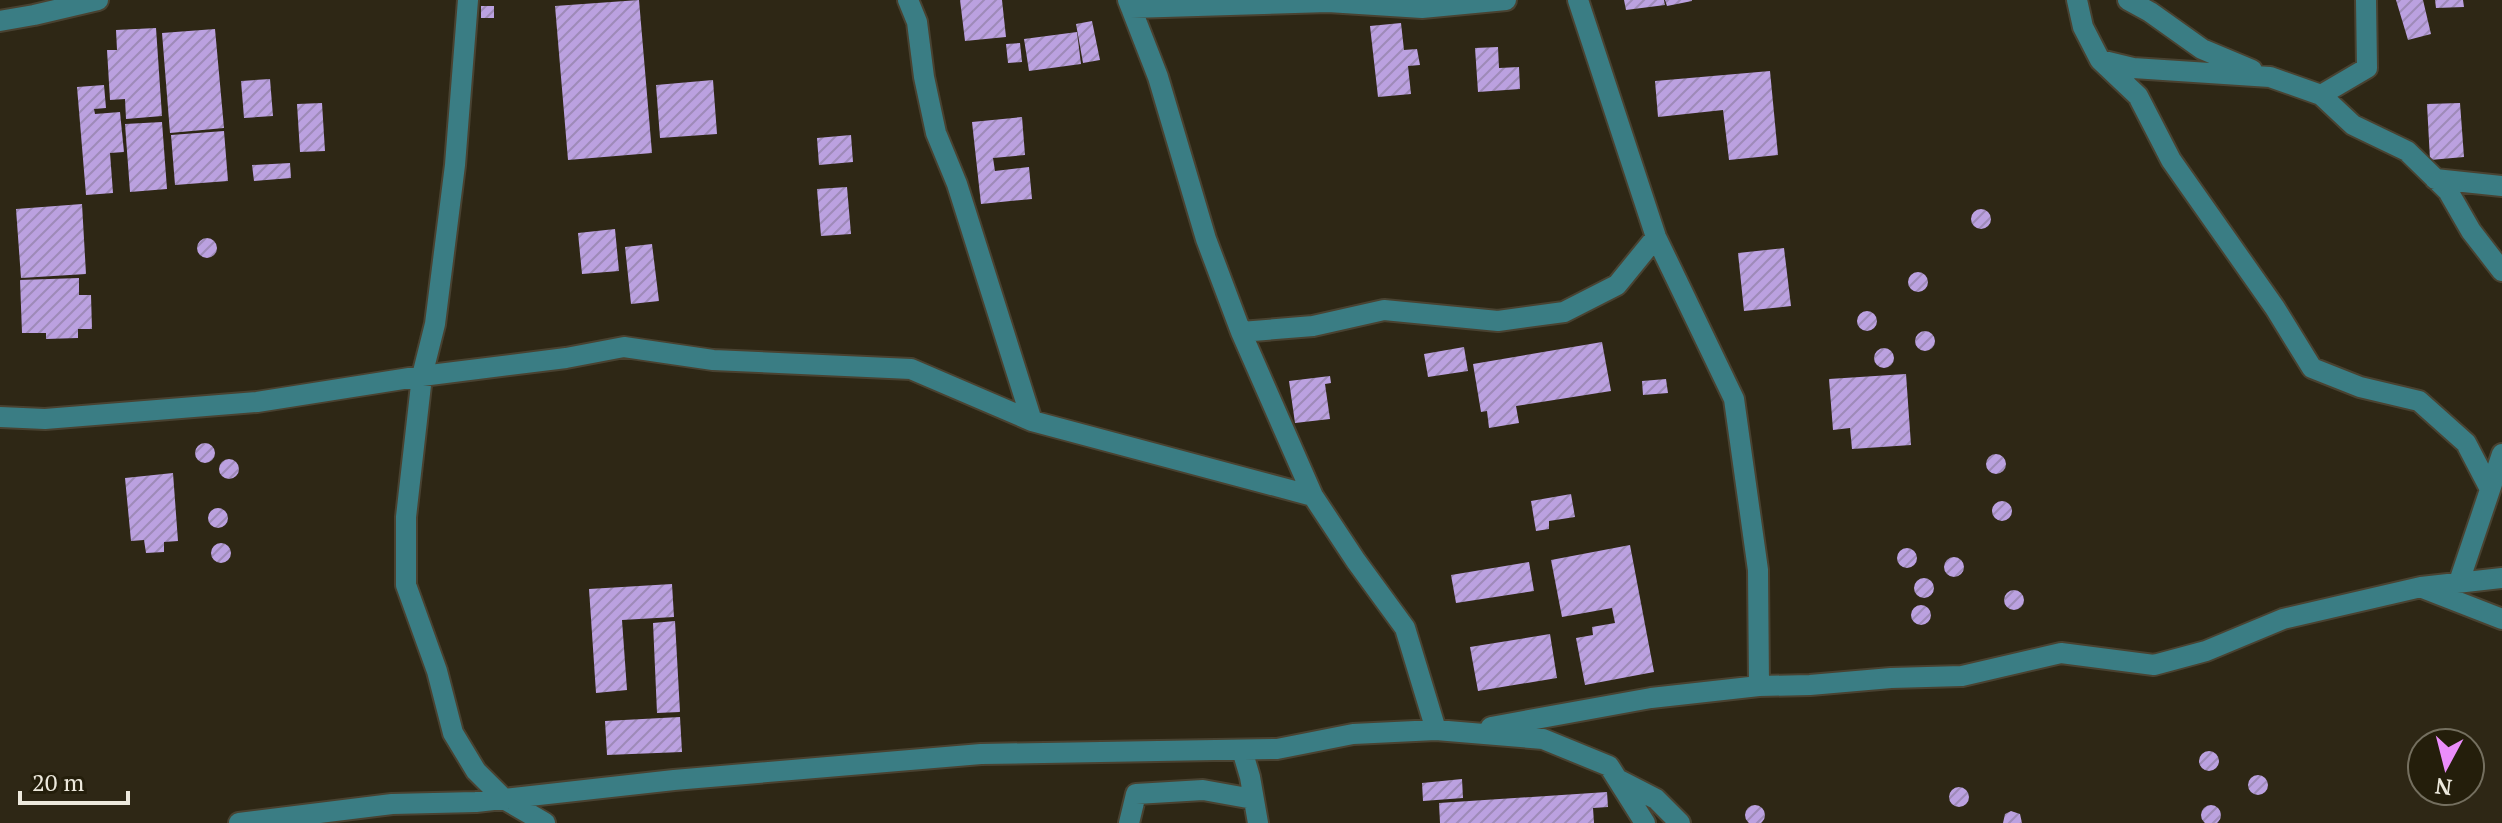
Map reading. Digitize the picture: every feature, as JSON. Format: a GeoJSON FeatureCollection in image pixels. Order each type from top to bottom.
{"type":"FeatureCollection","features":[{"type":"Feature","properties":{"kind":"street"},"geometry":{"type":"LineString","coordinates":[[0,21],[98,0]]}},
{"type":"Feature","properties":{"kind":"street"},"geometry":{"type":"LineString","coordinates":[[468,0],[455,165],[435,324],[422,376],[406,517],[406,585],[437,671],[453,733],[476,771],[504,799],[545,823]]}},
{"type":"Feature","properties":{"kind":"street"},"geometry":{"type":"LineString","coordinates":[[908,0],[917,22],[936,133],[957,184],[1032,421]]}},
{"type":"Feature","properties":{"kind":"street"},"geometry":{"type":"LineString","coordinates":[[1436,730],[1405,628],[1313,496],[1241,332],[1206,239],[1158,77],[1129,4],[1328,2],[1422,8],[1506,0]]}},
{"type":"Feature","properties":{"kind":"street"},"geometry":{"type":"LineString","coordinates":[[1578,0],[1656,237],[1734,399],[1758,570],[1759,686]]}},
{"type":"Feature","properties":{"kind":"street"},"geometry":{"type":"LineString","coordinates":[[2077,0],[2083,27],[2100,60],[2138,96],[2171,160],[2275,308],[2312,368],[2360,387],[2419,401],[2466,443],[2490,489]]}},
{"type":"Feature","properties":{"kind":"street"},"geometry":{"type":"LineString","coordinates":[[2128,0],[2202,49],[2321,95],[2353,125],[2407,151],[2448,191],[2471,231],[2502,271]]}},
{"type":"Feature","properties":{"kind":"street"},"geometry":{"type":"LineString","coordinates":[[2321,95],[2367,68],[2366,0]]}},
{"type":"Feature","properties":{"kind":"street"},"geometry":{"type":"LineString","coordinates":[[2100,60],[2133,68],[2270,77]]}},
{"type":"Feature","properties":{"kind":"street"},"geometry":{"type":"LineString","coordinates":[[2435,179],[2502,186]]}},
{"type":"Feature","properties":{"kind":"street"},"geometry":{"type":"LineString","coordinates":[[1241,332],[1313,326],[1384,310],[1498,321],[1564,312],[1617,285],[1656,237]]}},
{"type":"Feature","properties":{"kind":"street"},"geometry":{"type":"LineString","coordinates":[[0,417],[45,419],[257,402],[624,347],[713,360],[911,369],[1032,421],[1313,496]]}},
{"type":"Feature","properties":{"kind":"street"},"geometry":{"type":"LineString","coordinates":[[2459,582],[2502,454]]}},
{"type":"Feature","properties":{"kind":"street"},"geometry":{"type":"LineString","coordinates":[[1458,733],[1651,698],[1759,686],[1962,676],[2061,653],[2154,665],[2206,651],[2283,619],[2421,587],[2502,577]]}},
{"type":"Feature","properties":{"kind":"street"},"geometry":{"type":"LineString","coordinates":[[2421,587],[2502,619]]}},
{"type":"Feature","properties":{"kind":"street"},"geometry":{"type":"LineString","coordinates":[[239,823],[392,804],[476,802],[674,780],[981,754],[1277,749],[1353,734],[1436,730],[1543,739],[1609,766],[1645,823]]}},
{"type":"Feature","properties":{"kind":"street"},"geometry":{"type":"LineString","coordinates":[[1242,750],[1258,823]]}},
{"type":"Feature","properties":{"kind":"street"},"geometry":{"type":"LineString","coordinates":[[1618,779],[1656,799],[1680,823]]}},
{"type":"Feature","properties":{"kind":"street"},"geometry":{"type":"LineString","coordinates":[[1129,823],[1136,794],[1203,790],[1253,799]]}},
{"type":"Feature","properties":{"kind":"building"},"geometry":{"type":"Polygon","coordinates":[[[639,0],[652,153],[568,160],[555,6],[639,0]]]}},
{"type":"Feature","properties":{"kind":"building"},"geometry":{"type":"Polygon","coordinates":[[[960,0],[1002,0],[1006,37],[965,41],[960,0]]]}},
{"type":"Feature","properties":{"kind":"building"},"geometry":{"type":"Polygon","coordinates":[[[1624,0],[1664,0],[1665,5],[1626,10],[1624,0]]]}},
{"type":"Feature","properties":{"kind":"building"},"geometry":{"type":"Polygon","coordinates":[[[1665,0],[1692,0],[1692,1],[1667,6],[1665,0]]]}},
{"type":"Feature","properties":{"kind":"building"},"geometry":{"type":"Polygon","coordinates":[[[2396,0],[2423,0],[2431,34],[2408,40],[2396,0]]]}},
{"type":"Feature","properties":{"kind":"building"},"geometry":{"type":"Polygon","coordinates":[[[2435,0],[2463,0],[2464,7],[2436,8],[2435,0]]]}},
{"type":"Feature","properties":{"kind":"building"},"geometry":{"type":"Polygon","coordinates":[[[481,6],[494,6],[494,18],[481,18],[481,6]]]}},
{"type":"Feature","properties":{"kind":"building"},"geometry":{"type":"Polygon","coordinates":[[[1092,21],[1100,60],[1083,63],[1076,24],[1092,21]]]}},
{"type":"Feature","properties":{"kind":"building"},"geometry":{"type":"Polygon","coordinates":[[[1401,23],[1404,50],[1417,49],[1420,65],[1408,66],[1411,94],[1378,97],[1370,26],[1401,23]]]}},
{"type":"Feature","properties":{"kind":"building"},"geometry":{"type":"Polygon","coordinates":[[[156,28],[162,116],[126,119],[125,99],[110,100],[107,50],[117,50],[116,30],[156,28]]]}},
{"type":"Feature","properties":{"kind":"building"},"geometry":{"type":"Polygon","coordinates":[[[215,29],[224,128],[170,133],[162,33],[215,29]]]}},
{"type":"Feature","properties":{"kind":"building"},"geometry":{"type":"Polygon","coordinates":[[[1077,32],[1081,64],[1029,71],[1024,39],[1077,32]]]}},
{"type":"Feature","properties":{"kind":"building"},"geometry":{"type":"Polygon","coordinates":[[[1020,43],[1022,62],[1008,63],[1006,44],[1020,43]]]}},
{"type":"Feature","properties":{"kind":"building"},"geometry":{"type":"Polygon","coordinates":[[[1498,47],[1499,68],[1519,67],[1520,89],[1478,92],[1475,48],[1498,47]]]}},
{"type":"Feature","properties":{"kind":"building"},"geometry":{"type":"Polygon","coordinates":[[[1770,71],[1778,155],[1729,160],[1723,110],[1658,117],[1655,81],[1770,71]]]}},
{"type":"Feature","properties":{"kind":"building"},"geometry":{"type":"Polygon","coordinates":[[[270,79],[273,116],[244,118],[241,81],[270,79]]]}},
{"type":"Feature","properties":{"kind":"building"},"geometry":{"type":"Polygon","coordinates":[[[713,80],[717,134],[660,138],[656,85],[713,80]]]}},
{"type":"Feature","properties":{"kind":"building"},"geometry":{"type":"Polygon","coordinates":[[[104,85],[106,108],[94,109],[95,114],[120,112],[124,152],[110,153],[113,193],[86,195],[77,87],[104,85]]]}},
{"type":"Feature","properties":{"kind":"building"},"geometry":{"type":"Polygon","coordinates":[[[322,103],[325,151],[300,152],[297,104],[322,103]]]}},
{"type":"Feature","properties":{"kind":"building"},"geometry":{"type":"Polygon","coordinates":[[[2460,103],[2464,157],[2430,160],[2427,104],[2460,103]]]}},
{"type":"Feature","properties":{"kind":"building"},"geometry":{"type":"Polygon","coordinates":[[[1022,117],[1025,155],[993,158],[995,171],[1029,167],[1032,199],[981,204],[972,122],[1022,117]]]}},
{"type":"Feature","properties":{"kind":"building"},"geometry":{"type":"Polygon","coordinates":[[[162,122],[167,189],[130,192],[125,124],[162,122]]]}},
{"type":"Feature","properties":{"kind":"building"},"geometry":{"type":"Polygon","coordinates":[[[224,131],[228,181],[175,185],[171,135],[224,131]]]}},
{"type":"Feature","properties":{"kind":"building"},"geometry":{"type":"Polygon","coordinates":[[[851,135],[853,162],[819,165],[817,138],[851,135]]]}},
{"type":"Feature","properties":{"kind":"building"},"geometry":{"type":"Polygon","coordinates":[[[290,163],[291,178],[254,181],[252,165],[290,163]]]}},
{"type":"Feature","properties":{"kind":"building"},"geometry":{"type":"Polygon","coordinates":[[[847,187],[851,234],[821,236],[817,189],[847,187]]]}},
{"type":"Feature","properties":{"kind":"building"},"geometry":{"type":"Polygon","coordinates":[[[82,204],[86,274],[21,278],[16,209],[82,204]]]}},
{"type":"Feature","properties":{"kind":"building"},"geometry":{"type":"Polygon","coordinates":[[[1981,209],[1988,212],[1991,219],[1988,226],[1981,229],[1974,226],[1971,219],[1974,212],[1981,209]]]}},
{"type":"Feature","properties":{"kind":"building"},"geometry":{"type":"Polygon","coordinates":[[[615,229],[619,271],[582,274],[578,233],[615,229]]]}},
{"type":"Feature","properties":{"kind":"building"},"geometry":{"type":"Polygon","coordinates":[[[207,238],[214,241],[217,248],[214,255],[207,258],[200,255],[197,248],[200,241],[207,238]]]}},
{"type":"Feature","properties":{"kind":"building"},"geometry":{"type":"Polygon","coordinates":[[[652,244],[659,301],[631,304],[625,247],[652,244]]]}},
{"type":"Feature","properties":{"kind":"building"},"geometry":{"type":"Polygon","coordinates":[[[1784,248],[1791,306],[1744,311],[1738,253],[1784,248]]]}},
{"type":"Feature","properties":{"kind":"building"},"geometry":{"type":"Polygon","coordinates":[[[1918,272],[1925,275],[1928,282],[1925,289],[1918,292],[1911,289],[1908,282],[1911,275],[1918,272]]]}},
{"type":"Feature","properties":{"kind":"building"},"geometry":{"type":"Polygon","coordinates":[[[79,278],[79,295],[91,295],[92,329],[78,329],[78,338],[46,339],[46,333],[22,333],[20,280],[79,278]]]}},
{"type":"Feature","properties":{"kind":"building"},"geometry":{"type":"Polygon","coordinates":[[[1867,311],[1874,314],[1877,321],[1874,328],[1867,331],[1860,328],[1857,321],[1860,314],[1867,311]]]}},
{"type":"Feature","properties":{"kind":"building"},"geometry":{"type":"Polygon","coordinates":[[[1925,331],[1932,334],[1935,341],[1932,348],[1925,351],[1918,348],[1915,341],[1918,334],[1925,331]]]}},
{"type":"Feature","properties":{"kind":"building"},"geometry":{"type":"Polygon","coordinates":[[[1602,342],[1611,391],[1516,406],[1519,423],[1489,428],[1487,411],[1481,412],[1473,364],[1602,342]]]}},
{"type":"Feature","properties":{"kind":"building"},"geometry":{"type":"Polygon","coordinates":[[[1464,347],[1468,371],[1428,377],[1424,354],[1464,347]]]}},
{"type":"Feature","properties":{"kind":"building"},"geometry":{"type":"Polygon","coordinates":[[[1884,348],[1891,351],[1894,358],[1891,365],[1884,368],[1877,365],[1874,358],[1877,351],[1884,348]]]}},
{"type":"Feature","properties":{"kind":"building"},"geometry":{"type":"Polygon","coordinates":[[[1906,374],[1911,445],[1852,449],[1850,428],[1833,430],[1829,379],[1906,374]]]}},
{"type":"Feature","properties":{"kind":"building"},"geometry":{"type":"Polygon","coordinates":[[[1330,376],[1331,383],[1325,384],[1330,419],[1295,423],[1289,381],[1330,376]]]}},
{"type":"Feature","properties":{"kind":"building"},"geometry":{"type":"Polygon","coordinates":[[[1666,379],[1668,393],[1643,395],[1642,381],[1666,379]]]}},
{"type":"Feature","properties":{"kind":"building"},"geometry":{"type":"Polygon","coordinates":[[[205,443],[212,446],[215,453],[212,460],[205,463],[198,460],[195,453],[198,446],[205,443]]]}},
{"type":"Feature","properties":{"kind":"building"},"geometry":{"type":"Polygon","coordinates":[[[1996,454],[2003,457],[2006,464],[2003,471],[1996,474],[1989,471],[1986,464],[1989,457],[1996,454]]]}},
{"type":"Feature","properties":{"kind":"building"},"geometry":{"type":"Polygon","coordinates":[[[229,459],[236,462],[239,469],[236,476],[229,479],[222,476],[219,469],[222,462],[229,459]]]}},
{"type":"Feature","properties":{"kind":"building"},"geometry":{"type":"Polygon","coordinates":[[[173,473],[178,541],[164,542],[164,552],[146,553],[144,540],[131,541],[125,478],[173,473]]]}},
{"type":"Feature","properties":{"kind":"building"},"geometry":{"type":"Polygon","coordinates":[[[1571,494],[1575,517],[1549,521],[1549,529],[1536,531],[1531,501],[1571,494]]]}},
{"type":"Feature","properties":{"kind":"building"},"geometry":{"type":"Polygon","coordinates":[[[2002,501],[2009,504],[2012,511],[2009,518],[2002,521],[1995,518],[1992,511],[1995,504],[2002,501]]]}},
{"type":"Feature","properties":{"kind":"building"},"geometry":{"type":"Polygon","coordinates":[[[218,508],[225,511],[228,518],[225,525],[218,528],[211,525],[208,518],[211,511],[218,508]]]}},
{"type":"Feature","properties":{"kind":"building"},"geometry":{"type":"Polygon","coordinates":[[[221,543],[228,546],[231,553],[228,560],[221,563],[214,560],[211,553],[214,546],[221,543]]]}},
{"type":"Feature","properties":{"kind":"building"},"geometry":{"type":"Polygon","coordinates":[[[1630,545],[1654,672],[1585,685],[1576,638],[1593,635],[1592,627],[1615,623],[1612,608],[1562,617],[1551,560],[1630,545]]]}},
{"type":"Feature","properties":{"kind":"building"},"geometry":{"type":"Polygon","coordinates":[[[1907,548],[1914,551],[1917,558],[1914,565],[1907,568],[1900,565],[1897,558],[1900,551],[1907,548]]]}},
{"type":"Feature","properties":{"kind":"building"},"geometry":{"type":"Polygon","coordinates":[[[1954,557],[1961,560],[1964,567],[1961,574],[1954,577],[1947,574],[1944,567],[1947,560],[1954,557]]]}},
{"type":"Feature","properties":{"kind":"building"},"geometry":{"type":"Polygon","coordinates":[[[1529,562],[1534,591],[1456,603],[1451,575],[1529,562]]]}},
{"type":"Feature","properties":{"kind":"building"},"geometry":{"type":"Polygon","coordinates":[[[1924,578],[1931,581],[1934,588],[1931,595],[1924,598],[1917,595],[1914,588],[1917,581],[1924,578]]]}},
{"type":"Feature","properties":{"kind":"building"},"geometry":{"type":"Polygon","coordinates":[[[672,584],[674,617],[622,620],[627,690],[596,693],[589,589],[672,584]]]}},
{"type":"Feature","properties":{"kind":"building"},"geometry":{"type":"Polygon","coordinates":[[[2014,590],[2021,593],[2024,600],[2021,607],[2014,610],[2007,607],[2004,600],[2007,593],[2014,590]]]}},
{"type":"Feature","properties":{"kind":"building"},"geometry":{"type":"Polygon","coordinates":[[[1921,605],[1928,608],[1931,615],[1928,622],[1921,625],[1914,622],[1911,615],[1914,608],[1921,605]]]}},
{"type":"Feature","properties":{"kind":"building"},"geometry":{"type":"Polygon","coordinates":[[[675,621],[680,712],[657,713],[653,623],[675,621]]]}},
{"type":"Feature","properties":{"kind":"building"},"geometry":{"type":"Polygon","coordinates":[[[1550,634],[1557,678],[1478,691],[1470,647],[1550,634]]]}},
{"type":"Feature","properties":{"kind":"building"},"geometry":{"type":"Polygon","coordinates":[[[680,717],[682,752],[607,755],[605,721],[680,717]]]}},
{"type":"Feature","properties":{"kind":"building"},"geometry":{"type":"Polygon","coordinates":[[[2209,751],[2216,754],[2219,761],[2216,768],[2209,771],[2202,768],[2199,761],[2202,754],[2209,751]]]}},
{"type":"Feature","properties":{"kind":"building"},"geometry":{"type":"Polygon","coordinates":[[[2258,775],[2265,778],[2268,785],[2265,792],[2258,795],[2251,792],[2248,785],[2251,778],[2258,775]]]}},
{"type":"Feature","properties":{"kind":"building"},"geometry":{"type":"Polygon","coordinates":[[[1462,779],[1463,798],[1423,801],[1422,783],[1462,779]]]}},
{"type":"Feature","properties":{"kind":"building"},"geometry":{"type":"Polygon","coordinates":[[[1959,787],[1966,790],[1969,797],[1966,804],[1959,807],[1952,804],[1949,797],[1952,790],[1959,787]]]}},
{"type":"Feature","properties":{"kind":"building"},"geometry":{"type":"Polygon","coordinates":[[[1607,792],[1608,807],[1593,808],[1594,823],[1440,823],[1439,803],[1607,792]]]}},
{"type":"Feature","properties":{"kind":"building"},"geometry":{"type":"Polygon","coordinates":[[[1755,805],[1762,808],[1765,815],[1762,822],[1755,825],[1748,822],[1745,815],[1748,808],[1755,805]]]}},
{"type":"Feature","properties":{"kind":"building"},"geometry":{"type":"Polygon","coordinates":[[[2211,805],[2218,808],[2221,815],[2218,822],[2211,825],[2204,822],[2201,815],[2204,808],[2211,805]]]}},
{"type":"Feature","properties":{"kind":"building"},"geometry":{"type":"Polygon","coordinates":[[[2011,811],[2020,814],[2022,823],[2003,823],[2005,814],[2011,811]]]}}]}
